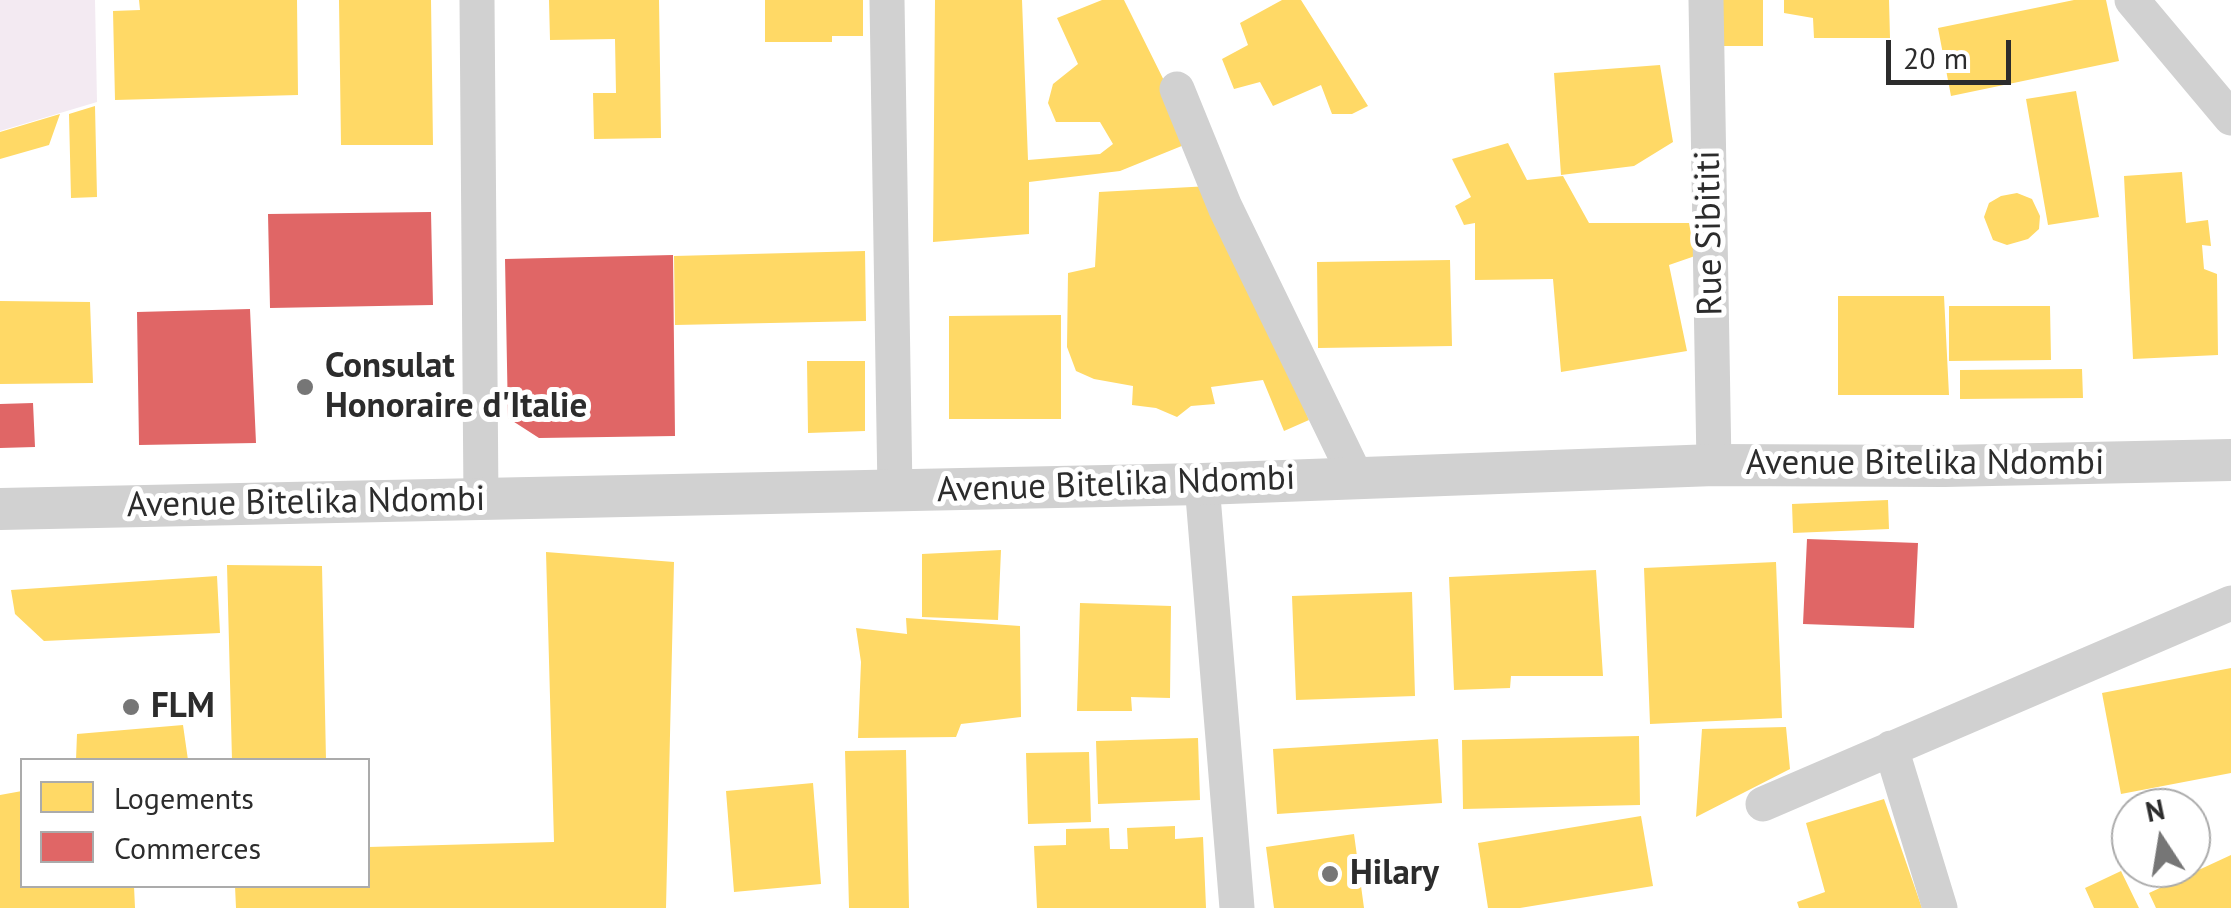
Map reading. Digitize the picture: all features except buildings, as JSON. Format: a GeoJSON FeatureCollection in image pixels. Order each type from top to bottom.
{"type":"FeatureCollection","features":[{"type":"Feature","properties":{"kind":"street"},"geometry":{"type":"LineString","coordinates":[[477,0],[482,500]]}},
{"type":"Feature","properties":{"kind":"street"},"geometry":{"type":"LineString","coordinates":[[888,0],[895,491]]}},
{"type":"Feature","properties":{"kind":"street","name":"Rue Sibititi"},"geometry":{"type":"LineString","coordinates":[[1706,0],[1714,465]]}},
{"type":"Feature","properties":{"kind":"street"},"geometry":{"type":"LineString","coordinates":[[2132,0],[2231,118]]}},
{"type":"Feature","properties":{"kind":"street"},"geometry":{"type":"LineString","coordinates":[[1177,89],[1226,207],[1356,477]]}},
{"type":"Feature","properties":{"kind":"street","name":"Avenue Bitelika Ndombi"},"geometry":{"type":"LineString","coordinates":[[0,509],[1202,484],[1714,465],[2231,460]]}},
{"type":"Feature","properties":{"kind":"street"},"geometry":{"type":"LineString","coordinates":[[1202,484],[1237,908]]}},
{"type":"Feature","properties":{"kind":"street"},"geometry":{"type":"LineString","coordinates":[[1763,804],[2231,603]]}},
{"type":"Feature","properties":{"kind":"street"},"geometry":{"type":"LineString","coordinates":[[1891,748],[1940,908]]}},
{"type":"Feature","properties":{"kind":"shaded area"},"geometry":{"type":"Polygon","coordinates":[[[0,0],[95,0],[97,102],[0,131],[0,0]]]}},
{"type":"Feature","properties":{"kind":"place","name":"Consulat Honoraire d'Italie"},"geometry":{"type":"Point","coordinates":[305,387]}},
{"type":"Feature","properties":{"kind":"place","name":"FLM"},"geometry":{"type":"Point","coordinates":[131,707]}},
{"type":"Feature","properties":{"kind":"place","name":"Hilary"},"geometry":{"type":"Point","coordinates":[1330,874]}}]}
